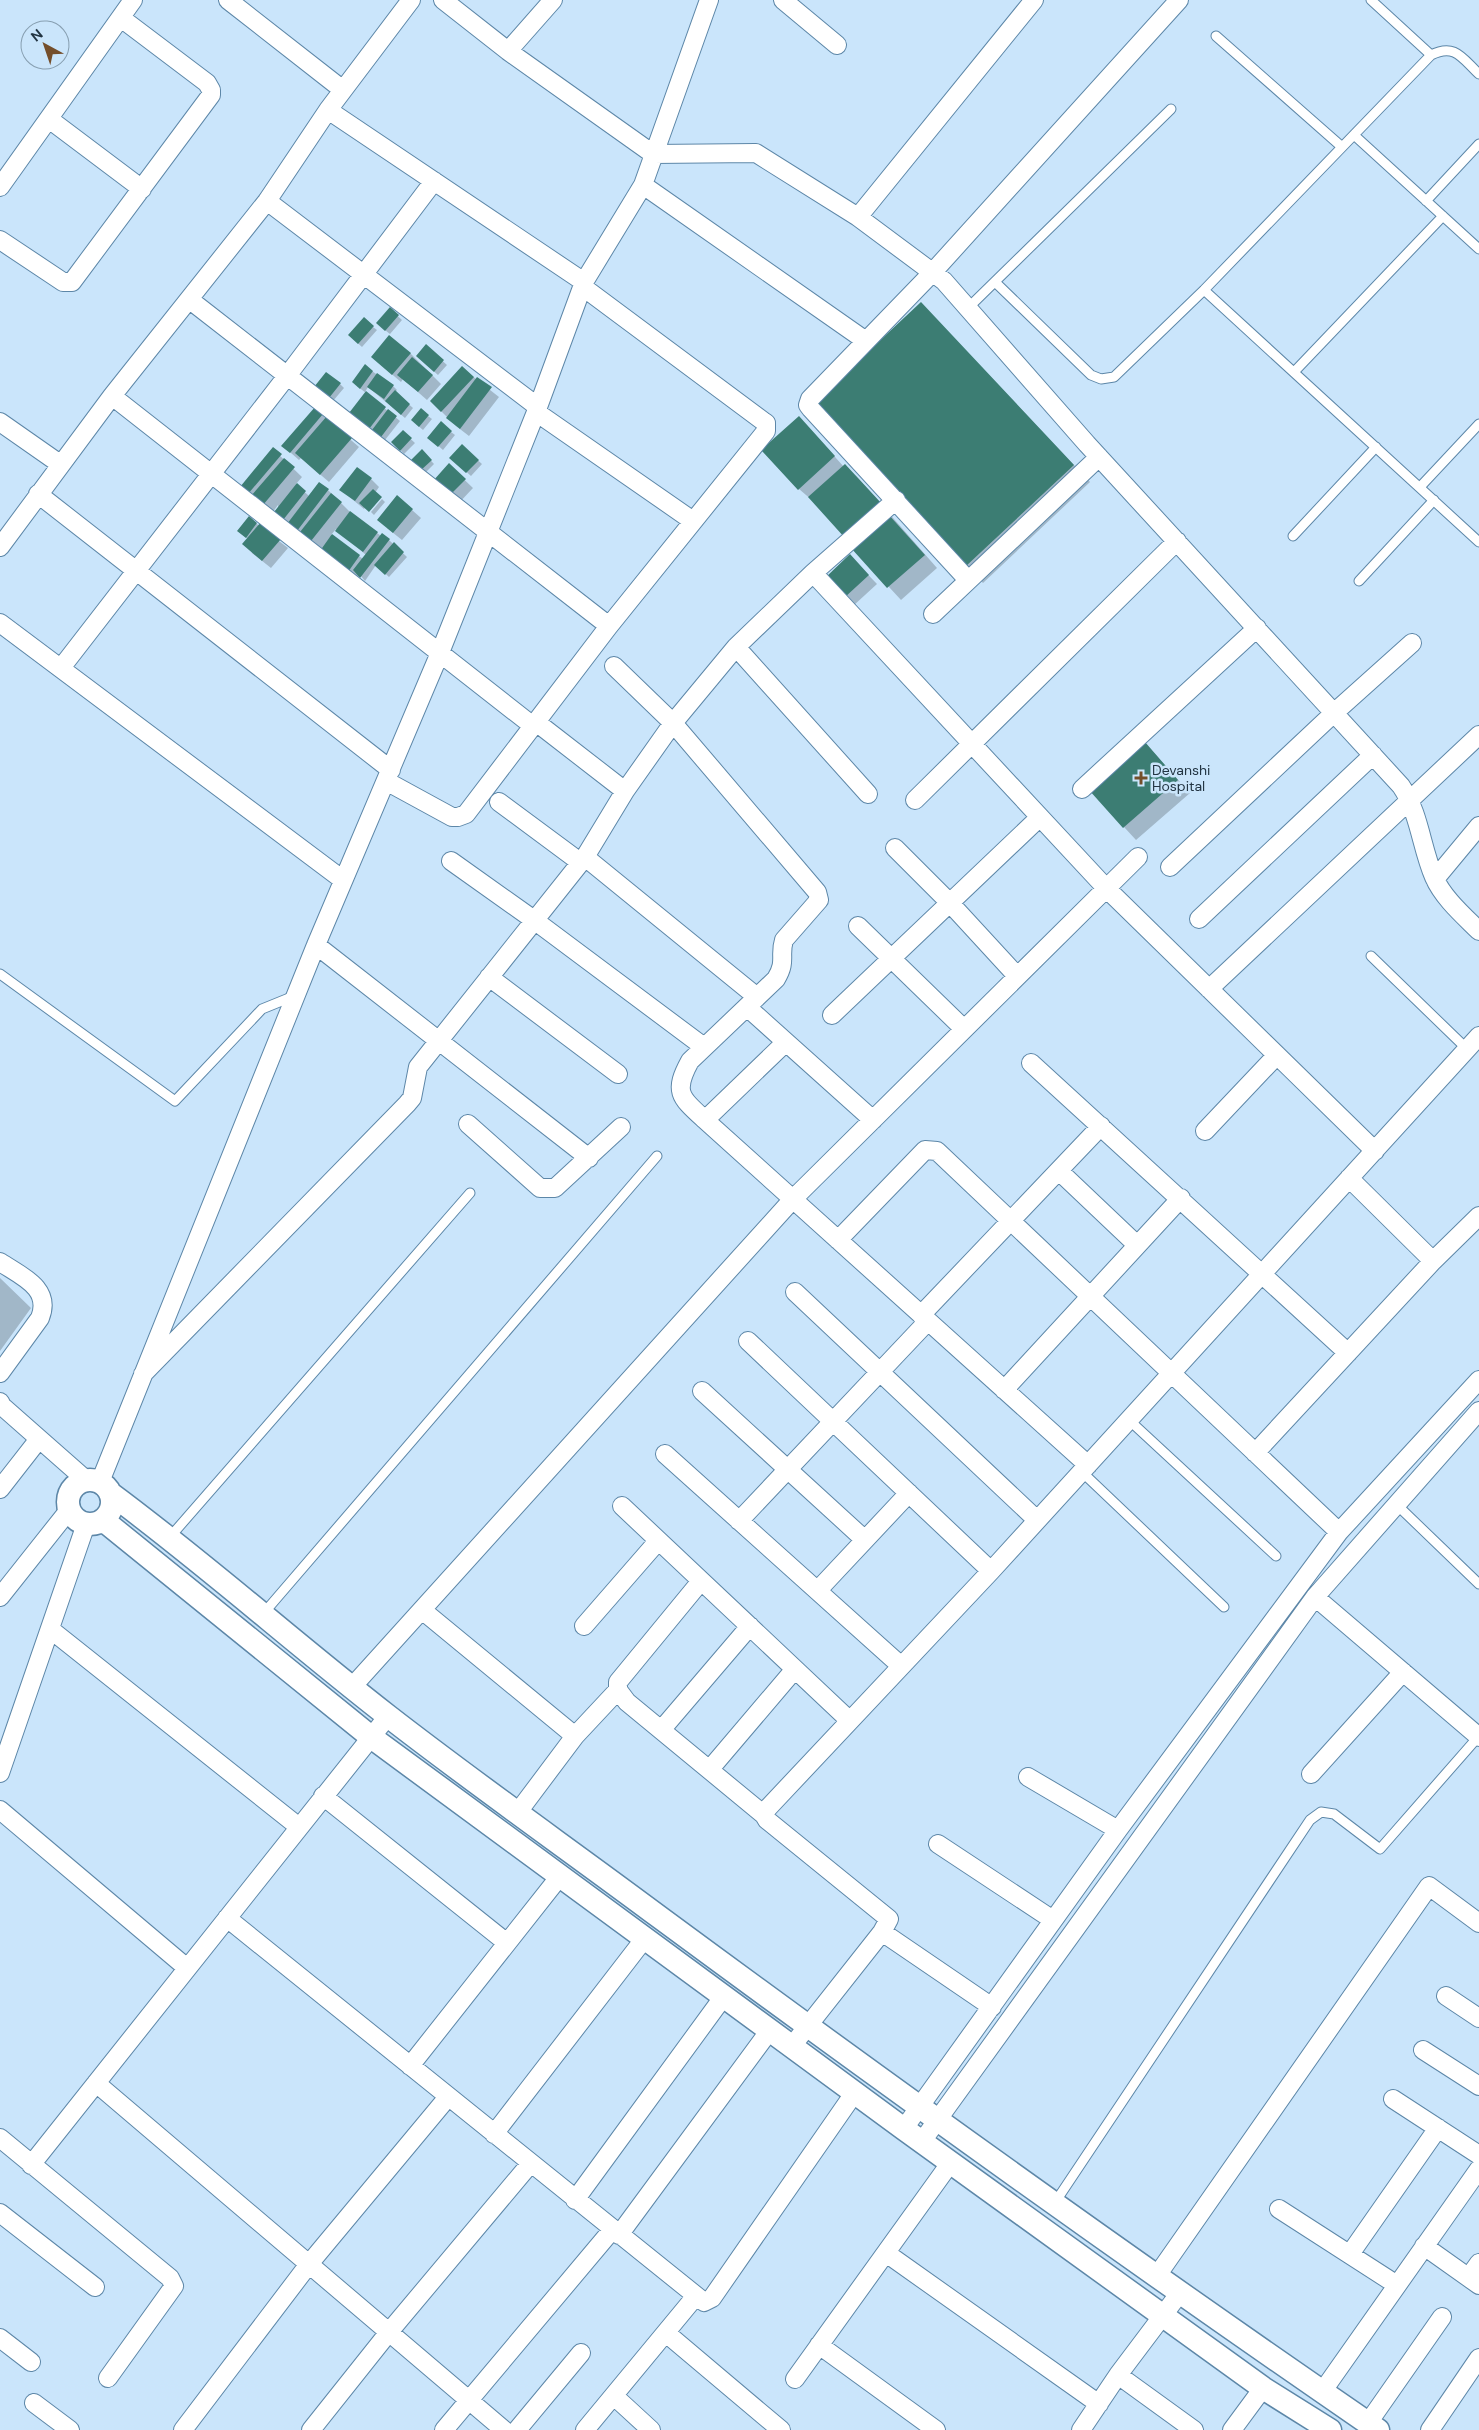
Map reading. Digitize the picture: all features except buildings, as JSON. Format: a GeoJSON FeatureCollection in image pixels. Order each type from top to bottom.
{"type":"FeatureCollection","features":[{"type":"Feature","properties":{"kind":"street"},"geometry":{"type":"LineString","coordinates":[[0,187],[134,0]]}},
{"type":"Feature","properties":{"kind":"street"},"geometry":{"type":"LineString","coordinates":[[228,0],[343,90]]}},
{"type":"Feature","properties":{"kind":"street"},"geometry":{"type":"LineString","coordinates":[[0,547],[112,396],[267,201],[328,110],[411,0]]}},
{"type":"Feature","properties":{"kind":"street"},"geometry":{"type":"LineString","coordinates":[[443,0],[508,51],[653,154],[756,153],[858,217],[944,281],[1099,457],[1334,712],[1410,799],[1435,879],[1445,894],[1477,925]]}},
{"type":"Feature","properties":{"kind":"street"},"geometry":{"type":"LineString","coordinates":[[508,51],[553,0]]}},
{"type":"Feature","properties":{"kind":"street"},"geometry":{"type":"LineString","coordinates":[[0,1597],[49,1532],[111,1511],[98,1485],[316,945],[440,655],[537,410],[584,285],[643,185],[709,0]]}},
{"type":"Feature","properties":{"kind":"street"},"geometry":{"type":"LineString","coordinates":[[783,0],[837,45]]}},
{"type":"Feature","properties":{"kind":"street"},"geometry":{"type":"LineString","coordinates":[[858,217],[1034,0]]}},
{"type":"Feature","properties":{"kind":"street"},"geometry":{"type":"LineString","coordinates":[[968,580],[808,404],[810,399],[932,272],[1179,0]]}},
{"type":"Feature","properties":{"kind":"street"},"geometry":{"type":"LineString","coordinates":[[0,240],[63,282],[72,282],[211,95],[211,90],[207,83],[121,18]]}},
{"type":"Feature","properties":{"kind":"street"},"geometry":{"type":"LineString","coordinates":[[38,494],[136,570],[388,775],[452,817],[458,817],[466,814],[472,808],[609,626],[766,431],[766,423],[584,285],[328,110]]}},
{"type":"Feature","properties":{"kind":"street"},"geometry":{"type":"LineString","coordinates":[[49,119],[142,189]]}},
{"type":"Feature","properties":{"kind":"street"},"geometry":{"type":"LineString","coordinates":[[61,668],[434,181]]}},
{"type":"Feature","properties":{"kind":"street"},"geometry":{"type":"LineString","coordinates":[[643,185],[866,341]]}},
{"type":"Feature","properties":{"kind":"street"},"geometry":{"type":"LineString","coordinates":[[267,201],[537,410],[693,521]]}},
{"type":"Feature","properties":{"kind":"street"},"geometry":{"type":"LineString","coordinates":[[190,300],[487,533],[609,626]]}},
{"type":"Feature","properties":{"kind":"street"},"geometry":{"type":"LineString","coordinates":[[112,396],[440,655],[625,791]]}},
{"type":"Feature","properties":{"kind":"street"},"geometry":{"type":"LineString","coordinates":[[0,422],[60,464]]}},
{"type":"Feature","properties":{"kind":"street"},"geometry":{"type":"LineString","coordinates":[[932,614],[1099,457]]}},
{"type":"Feature","properties":{"kind":"street"},"geometry":{"type":"LineString","coordinates":[[143,1374],[412,1098],[418,1067],[582,860],[625,791],[673,723],[736,648],[813,573],[896,500]]}},
{"type":"Feature","properties":{"kind":"street"},"geometry":{"type":"LineString","coordinates":[[915,800],[1176,541]]}},
{"type":"Feature","properties":{"kind":"street"},"geometry":{"type":"LineString","coordinates":[[813,573],[1106,888],[1375,1151]]}},
{"type":"Feature","properties":{"kind":"street"},"geometry":{"type":"LineString","coordinates":[[0,623],[343,880]]}},
{"type":"Feature","properties":{"kind":"street"},"geometry":{"type":"LineString","coordinates":[[1082,789],[1257,628]]}},
{"type":"Feature","properties":{"kind":"street"},"geometry":{"type":"LineString","coordinates":[[1170,867],[1334,712],[1412,644]]}},
{"type":"Feature","properties":{"kind":"street"},"geometry":{"type":"LineString","coordinates":[[736,648],[868,794]]}},
{"type":"Feature","properties":{"kind":"street"},"geometry":{"type":"LineString","coordinates":[[614,666],[673,723],[817,892],[819,900],[784,940],[782,970],[776,979],[690,1061],[681,1078],[679,1087],[681,1094],[705,1120],[1004,1390],[1085,1468]]}},
{"type":"Feature","properties":{"kind":"street"},"geometry":{"type":"LineString","coordinates":[[1209,989],[1479,735]]}},
{"type":"Feature","properties":{"kind":"street"},"geometry":{"type":"LineString","coordinates":[[1199,918],[1373,755]]}},
{"type":"Feature","properties":{"kind":"street"},"geometry":{"type":"LineString","coordinates":[[499,802],[582,860],[752,1002],[786,1042],[872,1120]]}},
{"type":"Feature","properties":{"kind":"street"},"geometry":{"type":"LineString","coordinates":[[832,1015],[1040,817]]}},
{"type":"Feature","properties":{"kind":"street"},"geometry":{"type":"LineString","coordinates":[[1435,879],[1479,826]]}},
{"type":"Feature","properties":{"kind":"street"},"geometry":{"type":"LineString","coordinates":[[895,848],[949,902],[1017,976]]}},
{"type":"Feature","properties":{"kind":"street"},"geometry":{"type":"LineString","coordinates":[[352,1687],[793,1199],[1138,857]]}},
{"type":"Feature","properties":{"kind":"street"},"geometry":{"type":"LineString","coordinates":[[451,861],[534,920],[704,1047]]}},
{"type":"Feature","properties":{"kind":"street"},"geometry":{"type":"LineString","coordinates":[[858,926],[964,1029]]}},
{"type":"Feature","properties":{"kind":"street"},"geometry":{"type":"LineString","coordinates":[[316,945],[589,1158]]}},
{"type":"Feature","properties":{"kind":"street"},"geometry":{"type":"LineString","coordinates":[[489,977],[618,1074]]}},
{"type":"Feature","properties":{"kind":"street"},"geometry":{"type":"LineString","coordinates":[[705,1120],[786,1042]]}},
{"type":"Feature","properties":{"kind":"street"},"geometry":{"type":"LineString","coordinates":[[764,1815],[767,1809],[991,1570],[1473,1043]]}},
{"type":"Feature","properties":{"kind":"street"},"geometry":{"type":"LineString","coordinates":[[1206,1131],[1277,1054]]}},
{"type":"Feature","properties":{"kind":"street"},"geometry":{"type":"LineString","coordinates":[[1031,1063],[1263,1273],[1348,1354]]}},
{"type":"Feature","properties":{"kind":"street"},"geometry":{"type":"LineString","coordinates":[[468,1124],[540,1188],[555,1188],[621,1126]]}},
{"type":"Feature","properties":{"kind":"street"},"geometry":{"type":"LineString","coordinates":[[740,1520],[879,1372],[924,1318],[1012,1220],[1101,1126]]}},
{"type":"Feature","properties":{"kind":"street"},"geometry":{"type":"LineString","coordinates":[[838,1240],[925,1150],[938,1151],[1339,1532]]}},
{"type":"Feature","properties":{"kind":"street"},"geometry":{"type":"LineString","coordinates":[[1059,1170],[1137,1245]]}},
{"type":"Feature","properties":{"kind":"street"},"geometry":{"type":"LineString","coordinates":[[1349,1178],[1434,1261]]}},
{"type":"Feature","properties":{"kind":"street"},"geometry":{"type":"LineString","coordinates":[[1004,1390],[1180,1198]]}},
{"type":"Feature","properties":{"kind":"street"},"geometry":{"type":"LineString","coordinates":[[1255,1453],[1434,1261],[1479,1216]]}},
{"type":"Feature","properties":{"kind":"street"},"geometry":{"type":"LineString","coordinates":[[0,1262],[36,1286],[44,1297],[44,1309],[40,1318],[0,1373]]}},
{"type":"Feature","properties":{"kind":"street"},"geometry":{"type":"LineString","coordinates":[[795,1292],[1037,1520]]}},
{"type":"Feature","properties":{"kind":"street"},"geometry":{"type":"LineString","coordinates":[[748,1341],[991,1570]]}},
{"type":"Feature","properties":{"kind":"street"},"geometry":{"type":"LineString","coordinates":[[929,2113],[992,2007],[1118,1830],[1339,1532],[1479,1380]]}},
{"type":"Feature","properties":{"kind":"street"},"geometry":{"type":"LineString","coordinates":[[702,1391],[865,1540]]}},
{"type":"Feature","properties":{"kind":"street"},"geometry":{"type":"LineString","coordinates":[[0,1402],[2,1406],[39,1439],[170,1538],[388,1716],[808,2026],[1054,2204],[1179,2294],[1373,2427],[1442,2317]]}},
{"type":"Feature","properties":{"kind":"street"},"geometry":{"type":"LineString","coordinates":[[914,2134],[1315,1597],[1396,1504],[1476,1420]]}},
{"type":"Feature","properties":{"kind":"street"},"geometry":{"type":"LineString","coordinates":[[0,1489],[39,1439]]}},
{"type":"Feature","properties":{"kind":"street"},"geometry":{"type":"LineString","coordinates":[[665,1454],[900,1665]]}},
{"type":"Feature","properties":{"kind":"street"},"geometry":{"type":"LineString","coordinates":[[98,1485],[77,1484],[71,1491],[68,1500],[86,1518],[371,1737],[1263,2388],[1330,2430]]}},
{"type":"Feature","properties":{"kind":"street"},"geometry":{"type":"LineString","coordinates":[[818,1590],[909,1493]]}},
{"type":"Feature","properties":{"kind":"street"},"geometry":{"type":"LineString","coordinates":[[622,1506],[850,1720]]}},
{"type":"Feature","properties":{"kind":"street"},"geometry":{"type":"LineString","coordinates":[[0,1773],[86,1518]]}},
{"type":"Feature","properties":{"kind":"street"},"geometry":{"type":"LineString","coordinates":[[584,1626],[658,1541]]}},
{"type":"Feature","properties":{"kind":"street"},"geometry":{"type":"LineString","coordinates":[[701,1581],[618,1682],[618,1690],[627,1702],[710,1769],[764,1815],[767,1820],[885,1913],[889,1919],[882,1932],[792,2046]]}},
{"type":"Feature","properties":{"kind":"street"},"geometry":{"type":"LineString","coordinates":[[1315,1597],[1479,1737]]}},
{"type":"Feature","properties":{"kind":"street"},"geometry":{"type":"LineString","coordinates":[[422,1610],[575,1736]]}},
{"type":"Feature","properties":{"kind":"street"},"geometry":{"type":"LineString","coordinates":[[662,1729],[750,1626]]}},
{"type":"Feature","properties":{"kind":"street"},"geometry":{"type":"LineString","coordinates":[[50,1629],[299,1827]]}},
{"type":"Feature","properties":{"kind":"street"},"geometry":{"type":"LineString","coordinates":[[710,1769],[795,1669]]}},
{"type":"Feature","properties":{"kind":"street"},"geometry":{"type":"LineString","coordinates":[[1312,1774],[1403,1672]]}},
{"type":"Feature","properties":{"kind":"street"},"geometry":{"type":"LineString","coordinates":[[503,1834],[575,1736],[618,1690]]}},
{"type":"Feature","properties":{"kind":"street"},"geometry":{"type":"LineString","coordinates":[[31,2165],[388,1716]]}},
{"type":"Feature","properties":{"kind":"street"},"geometry":{"type":"LineString","coordinates":[[1028,1778],[1118,1830]]}},
{"type":"Feature","properties":{"kind":"street"},"geometry":{"type":"LineString","coordinates":[[323,1796],[506,1943]]}},
{"type":"Feature","properties":{"kind":"street"},"geometry":{"type":"LineString","coordinates":[[0,1810],[187,1968]]}},
{"type":"Feature","properties":{"kind":"street"},"geometry":{"type":"LineString","coordinates":[[938,1844],[1054,1920]]}},
{"type":"Feature","properties":{"kind":"street"},"geometry":{"type":"LineString","coordinates":[[410,2066],[560,1876]]}},
{"type":"Feature","properties":{"kind":"street"},"geometry":{"type":"LineString","coordinates":[[1156,2277],[1429,1886],[1479,1923]]}},
{"type":"Feature","properties":{"kind":"street"},"geometry":{"type":"LineString","coordinates":[[227,1918],[695,2297],[704,2302],[712,2298],[855,2092]]}},
{"type":"Feature","properties":{"kind":"street"},"geometry":{"type":"LineString","coordinates":[[882,1932],[992,2007]]}},
{"type":"Feature","properties":{"kind":"street"},"geometry":{"type":"LineString","coordinates":[[494,2134],[645,1938]]}},
{"type":"Feature","properties":{"kind":"street"},"geometry":{"type":"LineString","coordinates":[[575,2200],[724,1996]]}},
{"type":"Feature","properties":{"kind":"street"},"geometry":{"type":"LineString","coordinates":[[1446,1996],[1479,2018]]}},
{"type":"Feature","properties":{"kind":"street"},"geometry":{"type":"LineString","coordinates":[[444,2430],[616,2233],[770,2030]]}},
{"type":"Feature","properties":{"kind":"street"},"geometry":{"type":"LineString","coordinates":[[1423,2050],[1479,2086]]}},
{"type":"Feature","properties":{"kind":"street"},"geometry":{"type":"LineString","coordinates":[[96,2083],[504,2430]]}},
{"type":"Feature","properties":{"kind":"street"},"geometry":{"type":"LineString","coordinates":[[183,2430],[308,2264],[448,2097]]}},
{"type":"Feature","properties":{"kind":"street"},"geometry":{"type":"LineString","coordinates":[[1393,2098],[1479,2155]]}},
{"type":"Feature","properties":{"kind":"street"},"geometry":{"type":"LineString","coordinates":[[1350,2254],[1438,2128]]}},
{"type":"Feature","properties":{"kind":"street"},"geometry":{"type":"LineString","coordinates":[[0,2138],[170,2278],[174,2286],[108,2378]]}},
{"type":"Feature","properties":{"kind":"street"},"geometry":{"type":"LineString","coordinates":[[795,2379],[952,2162]]}},
{"type":"Feature","properties":{"kind":"street"},"geometry":{"type":"LineString","coordinates":[[311,2430],[389,2332],[530,2164]]}},
{"type":"Feature","properties":{"kind":"street"},"geometry":{"type":"LineString","coordinates":[[1322,2392],[1479,2169]]}},
{"type":"Feature","properties":{"kind":"street"},"geometry":{"type":"LineString","coordinates":[[1280,2209],[1397,2285]]}},
{"type":"Feature","properties":{"kind":"street"},"geometry":{"type":"LineString","coordinates":[[0,2213],[95,2287]]}},
{"type":"Feature","properties":{"kind":"street"},"geometry":{"type":"LineString","coordinates":[[1424,2246],[1474,2281],[1479,2263]]}},
{"type":"Feature","properties":{"kind":"street"},"geometry":{"type":"LineString","coordinates":[[886,2253],[1099,2404]]}},
{"type":"Feature","properties":{"kind":"street"},"geometry":{"type":"LineString","coordinates":[[1081,2430],[1118,2375],[1179,2294]]}},
{"type":"Feature","properties":{"kind":"street"},"geometry":{"type":"LineString","coordinates":[[585,2430],[695,2297]]}},
{"type":"Feature","properties":{"kind":"street"},"geometry":{"type":"LineString","coordinates":[[666,2333],[781,2430]]}},
{"type":"Feature","properties":{"kind":"street"},"geometry":{"type":"LineString","coordinates":[[0,2338],[31,2362]]}},
{"type":"Feature","properties":{"kind":"street"},"geometry":{"type":"LineString","coordinates":[[819,2345],[936,2430]]}},
{"type":"Feature","properties":{"kind":"street"},"geometry":{"type":"LineString","coordinates":[[517,2430],[581,2353]]}},
{"type":"Feature","properties":{"kind":"street"},"geometry":{"type":"LineString","coordinates":[[1430,2430],[1479,2358]]}},
{"type":"Feature","properties":{"kind":"street"},"geometry":{"type":"LineString","coordinates":[[1118,2375],[1194,2430]]}},
{"type":"Feature","properties":{"kind":"street"},"geometry":{"type":"LineString","coordinates":[[1232,2430],[1263,2388]]}},
{"type":"Feature","properties":{"kind":"street"},"geometry":{"type":"LineString","coordinates":[[614,2396],[651,2430]]}},
{"type":"Feature","properties":{"kind":"street"},"geometry":{"type":"LineString","coordinates":[[34,2403],[70,2430]]}},
{"type":"Feature","properties":{"kind":"lane"},"geometry":{"type":"LineString","coordinates":[[1371,0],[1431,55]]}},
{"type":"Feature","properties":{"kind":"lane"},"geometry":{"type":"LineString","coordinates":[[1216,36],[1342,148]]}},
{"type":"Feature","properties":{"kind":"lane"},"geometry":{"type":"LineString","coordinates":[[995,282],[1090,375],[1101,379],[1114,377],[1204,290],[1431,55],[1444,49],[1455,51],[1479,74]]}},
{"type":"Feature","properties":{"kind":"lane"},"geometry":{"type":"LineString","coordinates":[[968,308],[1171,109]]}},
{"type":"Feature","properties":{"kind":"lane"},"geometry":{"type":"LineString","coordinates":[[1354,135],[1479,249]]}},
{"type":"Feature","properties":{"kind":"lane"},"geometry":{"type":"LineString","coordinates":[[1426,201],[1479,144]]}},
{"type":"Feature","properties":{"kind":"lane"},"geometry":{"type":"LineString","coordinates":[[1294,372],[1443,216]]}},
{"type":"Feature","properties":{"kind":"lane"},"geometry":{"type":"LineString","coordinates":[[1204,290],[1479,542]]}},
{"type":"Feature","properties":{"kind":"lane"},"geometry":{"type":"LineString","coordinates":[[1420,487],[1479,424]]}},
{"type":"Feature","properties":{"kind":"lane"},"geometry":{"type":"LineString","coordinates":[[1293,536],[1376,447]]}},
{"type":"Feature","properties":{"kind":"lane"},"geometry":{"type":"LineString","coordinates":[[1359,581],[1434,500]]}},
{"type":"Feature","properties":{"kind":"lane"},"geometry":{"type":"LineString","coordinates":[[1371,956],[1473,1043]]}},
{"type":"Feature","properties":{"kind":"lane"},"geometry":{"type":"LineString","coordinates":[[0,974],[175,1101],[262,1009],[296,996]]}},
{"type":"Feature","properties":{"kind":"lane"},"geometry":{"type":"LineString","coordinates":[[263,1614],[658,1156]]}},
{"type":"Feature","properties":{"kind":"lane"},"geometry":{"type":"LineString","coordinates":[[170,1538],[470,1193]]}},
{"type":"Feature","properties":{"kind":"lane"},"geometry":{"type":"LineString","coordinates":[[1129,1420],[1276,1556]]}},
{"type":"Feature","properties":{"kind":"lane"},"geometry":{"type":"LineString","coordinates":[[1085,1468],[1224,1607]]}},
{"type":"Feature","properties":{"kind":"lane"},"geometry":{"type":"LineString","coordinates":[[1396,1504],[1479,1584]]}},
{"type":"Feature","properties":{"kind":"lane"},"geometry":{"type":"LineString","coordinates":[[1054,2204],[1310,1820],[1321,1812],[1334,1814],[1380,1849],[1479,1737]]}},
{"type":"Feature","properties":{"kind":"place","name":"Devanshi Hospital"},"geometry":{"type":"Point","coordinates":[1141,778]}}]}
